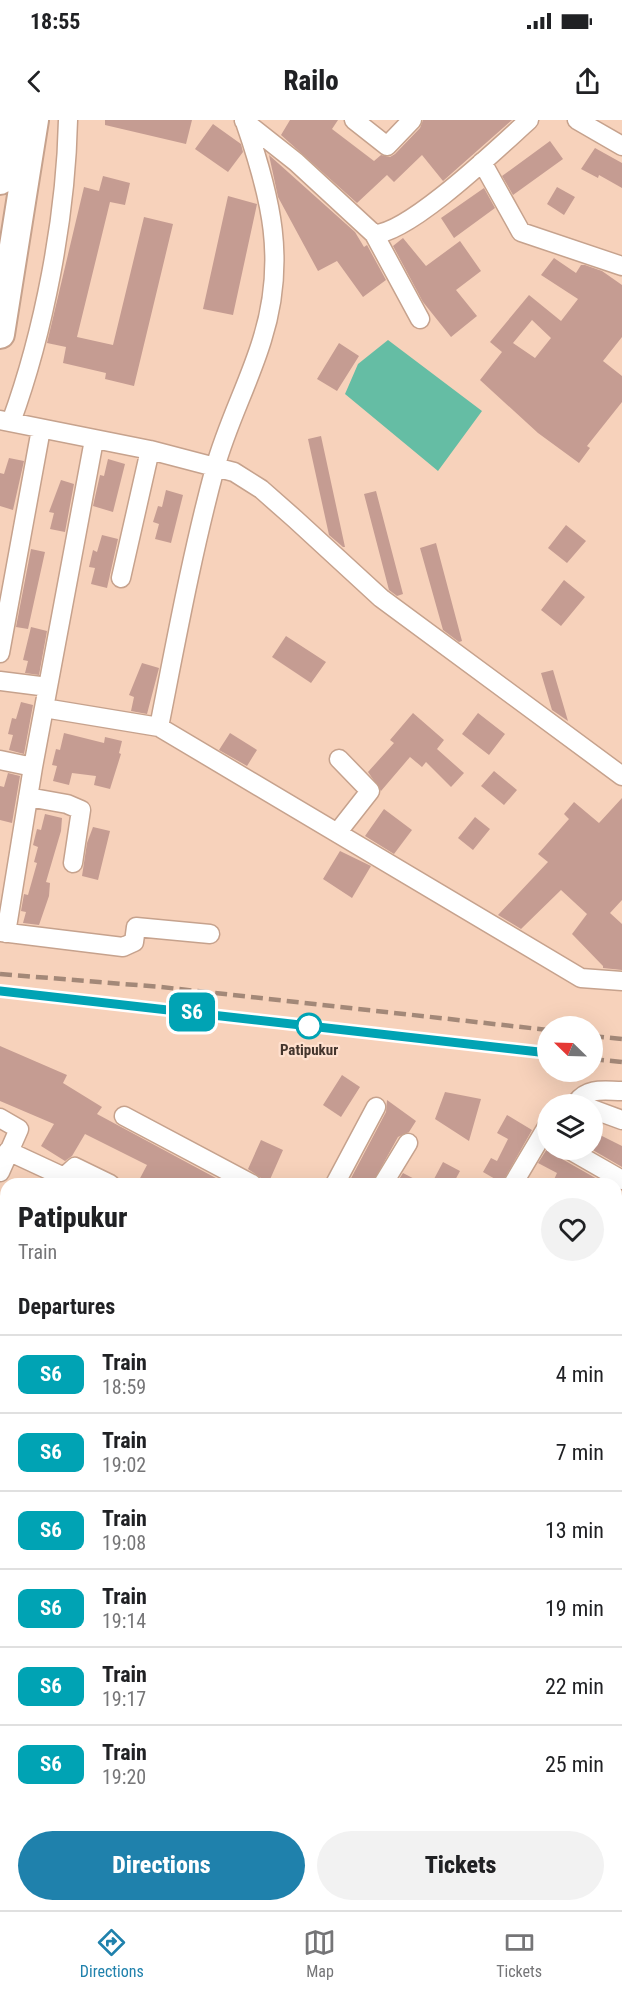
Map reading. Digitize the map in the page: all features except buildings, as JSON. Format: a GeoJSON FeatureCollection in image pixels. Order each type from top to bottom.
{"type":"FeatureCollection","features":[{"type":"Feature","properties":{"kind":"main road"},"geometry":{"type":"LineString","coordinates":[[0,180],[11,120]]}},
{"type":"Feature","properties":{"kind":"main road"},"geometry":{"type":"LineString","coordinates":[[0,334],[34,120]]}},
{"type":"Feature","properties":{"kind":"street"},"geometry":{"type":"LineString","coordinates":[[68,120],[67,174],[49,280],[25,384],[5,421],[150,450],[234,472],[261,489],[381,598],[622,776]]}},
{"type":"Feature","properties":{"kind":"street"},"geometry":{"type":"LineString","coordinates":[[354,120],[387,146],[412,120]]}},
{"type":"Feature","properties":{"kind":"street"},"geometry":{"type":"LineString","coordinates":[[374,234],[384,234],[397,227],[482,162],[529,120]]}},
{"type":"Feature","properties":{"kind":"street"},"geometry":{"type":"LineString","coordinates":[[577,120],[618,139]]}},
{"type":"Feature","properties":{"kind":"street"},"geometry":{"type":"LineString","coordinates":[[252,123],[374,234],[420,319]]}},
{"type":"Feature","properties":{"kind":"street"},"geometry":{"type":"LineString","coordinates":[[159,727],[216,467],[263,338],[275,274],[275,236],[252,123]]}},
{"type":"Feature","properties":{"kind":"street"},"geometry":{"type":"LineString","coordinates":[[482,162],[521,232],[622,266]]}},
{"type":"Feature","properties":{"kind":"street"},"geometry":{"type":"LineString","coordinates":[[0,652],[41,429]]}},
{"type":"Feature","properties":{"kind":"street"},"geometry":{"type":"LineString","coordinates":[[94,440],[3,933],[123,947],[134,942],[136,927],[210,934]]}},
{"type":"Feature","properties":{"kind":"street"},"geometry":{"type":"LineString","coordinates":[[121,578],[150,450]]}},
{"type":"Feature","properties":{"kind":"street"},"geometry":{"type":"LineString","coordinates":[[0,681],[48,687]]}},
{"type":"Feature","properties":{"kind":"street"},"geometry":{"type":"LineString","coordinates":[[44,708],[159,727],[581,978],[622,981]]}},
{"type":"Feature","properties":{"kind":"street"},"geometry":{"type":"LineString","coordinates":[[0,759],[33,767]]}},
{"type":"Feature","properties":{"kind":"street"},"geometry":{"type":"LineString","coordinates":[[336,833],[370,791],[339,759]]}},
{"type":"Feature","properties":{"kind":"street"},"geometry":{"type":"LineString","coordinates":[[28,797],[67,804],[81,810],[73,863]]}},
{"type":"Feature","properties":{"kind":"street"},"geometry":{"type":"LineString","coordinates":[[586,1094],[593,1091],[622,1091]]}},
{"type":"Feature","properties":{"kind":"street"},"geometry":{"type":"LineString","coordinates":[[338,1178],[376,1107]]}},
{"type":"Feature","properties":{"kind":"street"},"geometry":{"type":"LineString","coordinates":[[603,1113],[622,1120]]}},
{"type":"Feature","properties":{"kind":"street"},"geometry":{"type":"LineString","coordinates":[[124,1116],[241,1178]]}},
{"type":"Feature","properties":{"kind":"street"},"geometry":{"type":"LineString","coordinates":[[0,1118],[19,1129],[0,1172]]}},
{"type":"Feature","properties":{"kind":"street"},"geometry":{"type":"LineString","coordinates":[[387,1178],[408,1143]]}},
{"type":"Feature","properties":{"kind":"street"},"geometry":{"type":"LineString","coordinates":[[518,1178],[537,1147]]}},
{"type":"Feature","properties":{"kind":"street"},"geometry":{"type":"LineString","coordinates":[[8,1151],[64,1177],[75,1167],[98,1178]]}},
{"type":"Feature","properties":{"kind":"street"},"geometry":{"type":"LineString","coordinates":[[587,1160],[619,1178]]}},
{"type":"Feature","properties":{"kind":"water"},"geometry":{"type":"Polygon","coordinates":[[[388,340],[482,411],[438,471],[345,394],[358,364],[388,340]]]}},
{"type":"Feature","properties":{"kind":"railway"},"geometry":{"type":"LineString","coordinates":[[0,974],[161,987],[537,1029]]}},
{"type":"Feature","properties":{"kind":"railway"},"geometry":{"type":"LineString","coordinates":[[0,991],[537,1052]]}},
{"type":"Feature","properties":{"kind":"railway"},"geometry":{"type":"LineString","coordinates":[[603,1037],[622,1039]]}},
{"type":"Feature","properties":{"kind":"railway"},"geometry":{"type":"LineString","coordinates":[[603,1060],[622,1062]]}},
{"type":"Feature","properties":{"kind":"train","name":"S6"},"geometry":{"type":"LineString","coordinates":[[0,991],[537,1052]]}},
{"type":"Feature","properties":{"kind":"place","name":"Patipukur"},"geometry":{"type":"Point","coordinates":[309,1026]}}]}
